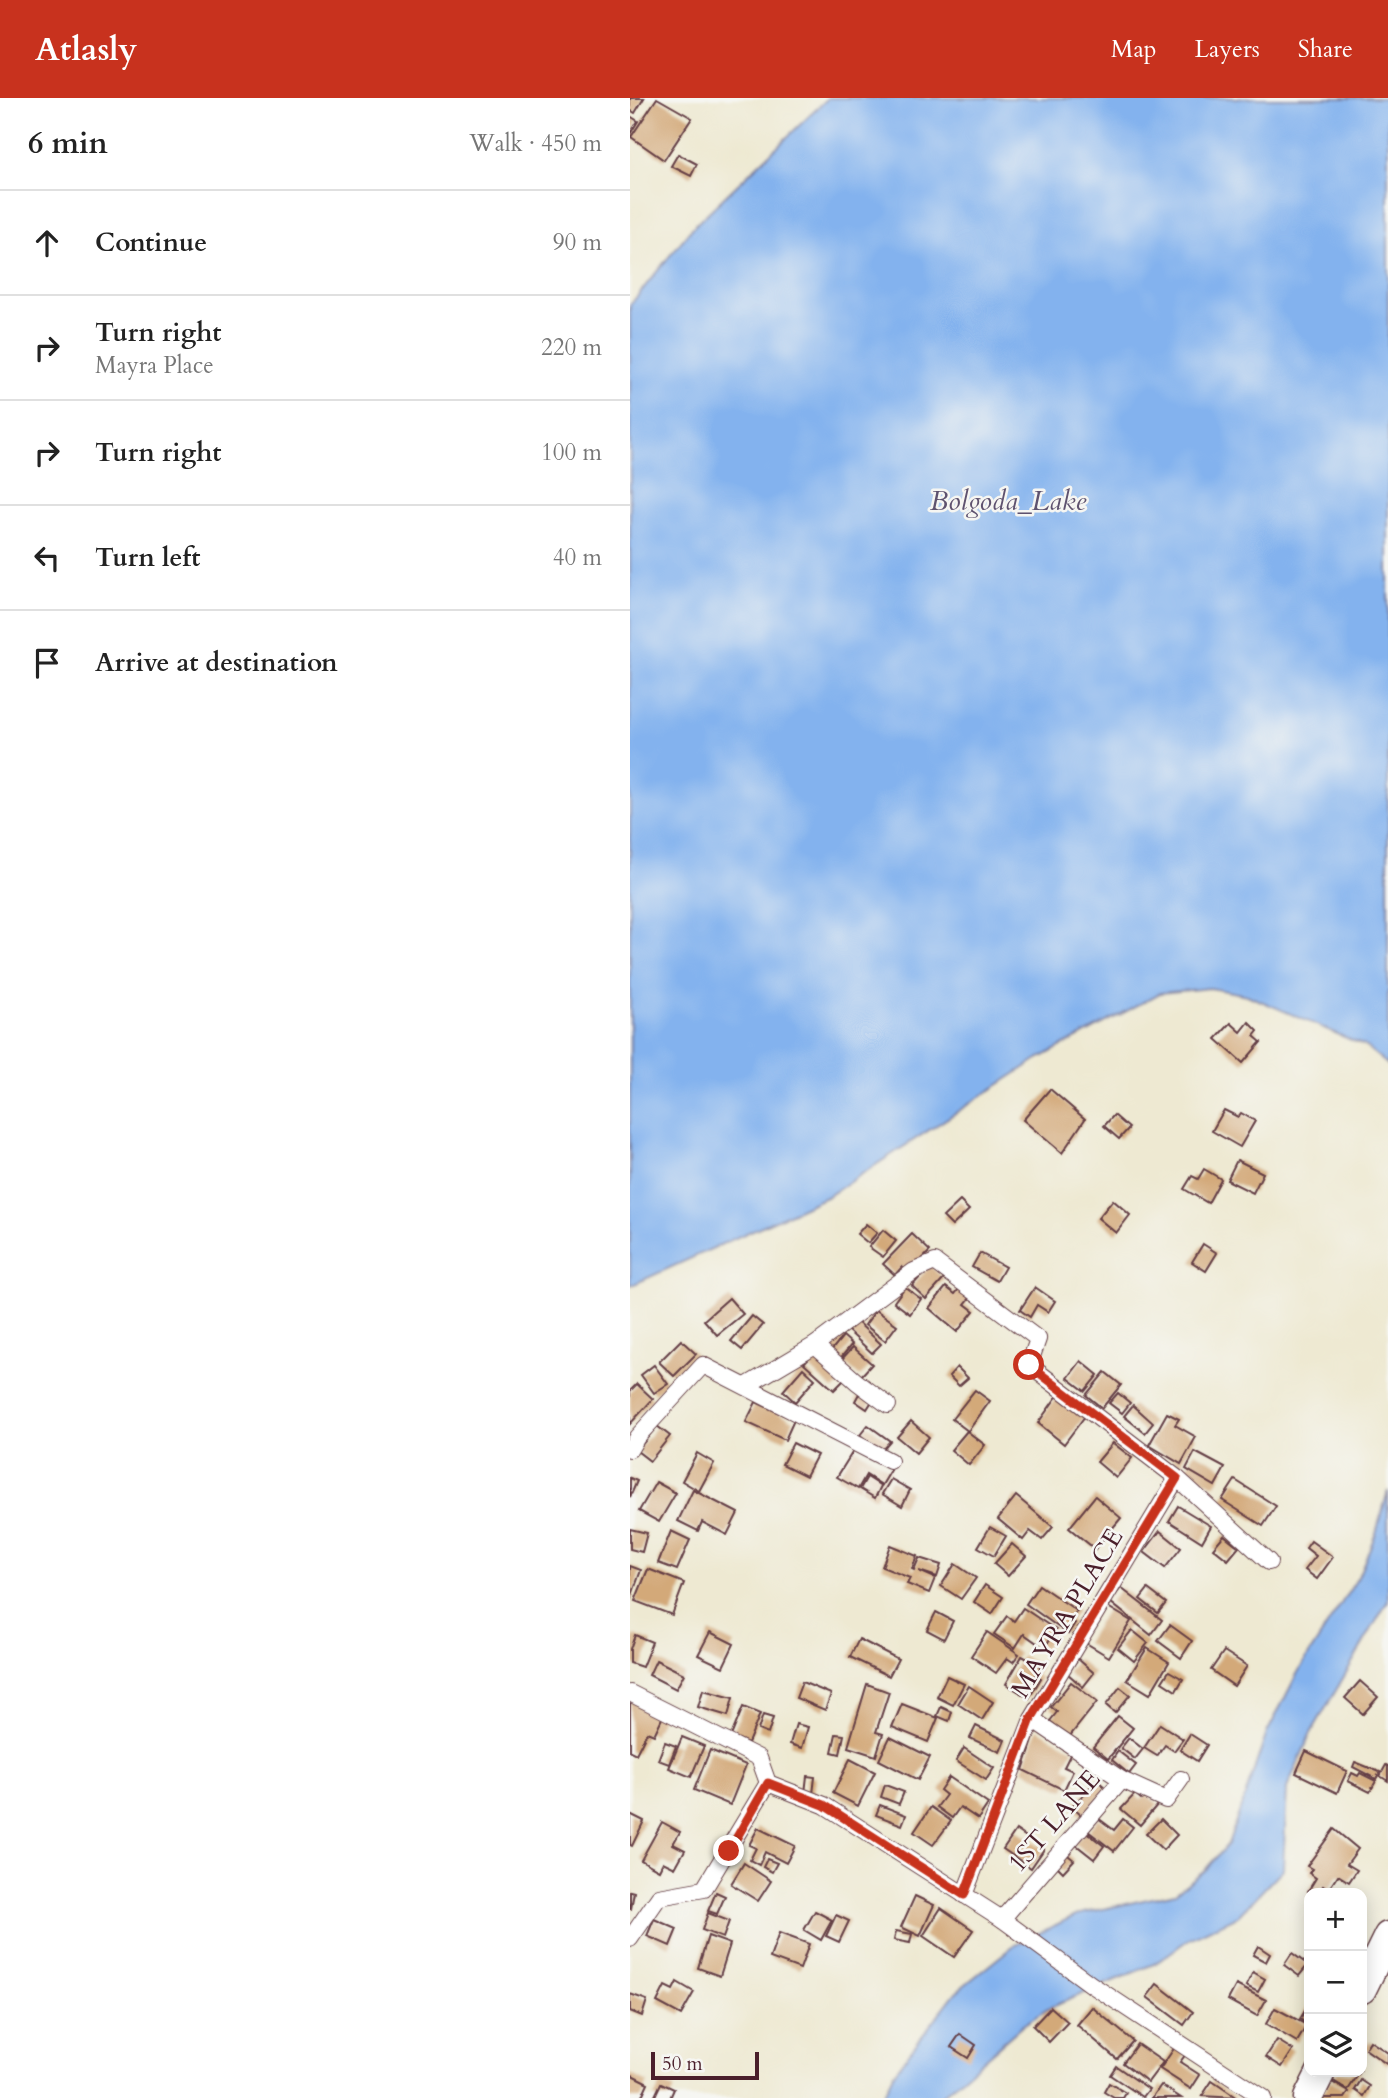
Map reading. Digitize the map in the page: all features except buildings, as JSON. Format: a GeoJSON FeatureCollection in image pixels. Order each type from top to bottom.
{"type":"FeatureCollection","features":[{"type":"Feature","properties":{"kind":"highway"},"geometry":{"type":"LineString","coordinates":[[1367,1979],[1388,1936]]}},
{"type":"Feature","properties":{"kind":"highway"},"geometry":{"type":"LineString","coordinates":[[1308,2098],[1318,2077]]}},
{"type":"Feature","properties":{"kind":"street"},"geometry":{"type":"LineString","coordinates":[[746,1386],[815,1345],[914,1271],[935,1262],[1038,1339],[1029,1365],[1177,1478],[1269,1562]]}},
{"type":"Feature","properties":{"kind":"street"},"geometry":{"type":"LineString","coordinates":[[815,1345],[888,1405]]}},
{"type":"Feature","properties":{"kind":"street"},"geometry":{"type":"LineString","coordinates":[[630,1449],[637,1437],[703,1365],[890,1461]]}},
{"type":"Feature","properties":{"kind":"street","name":"MAYRA PLACE"},"geometry":{"type":"LineString","coordinates":[[964,1895],[1031,1719],[1177,1478]]}},
{"type":"Feature","properties":{"kind":"street"},"geometry":{"type":"LineString","coordinates":[[630,1693],[758,1758],[768,1783],[824,1805],[1004,1921],[1092,1984],[1263,2098]]}},
{"type":"Feature","properties":{"kind":"street"},"geometry":{"type":"LineString","coordinates":[[1031,1719],[1122,1780]]}},
{"type":"Feature","properties":{"kind":"street","name":"1ST LANE"},"geometry":{"type":"LineString","coordinates":[[1004,1921],[1122,1780],[1166,1800],[1181,1779]]}},
{"type":"Feature","properties":{"kind":"street"},"geometry":{"type":"LineString","coordinates":[[630,1938],[659,1897],[704,1889],[768,1783]]}},
{"type":"Feature","properties":{"kind":"water","name":"Bolgoda_Lake"},"geometry":{"type":"Polygon","coordinates":[[[828,98],[1388,98],[1388,1065],[1365,1046],[1247,995],[1210,988],[1160,993],[1038,1059],[828,1196],[630,1286],[630,305],[693,227],[828,98]]]}},
{"type":"Feature","properties":{"kind":"water"},"geometry":{"type":"Polygon","coordinates":[[[1388,1491],[1388,1601],[1310,1735],[1287,1788],[1283,1869],[1238,1916],[1189,1939],[1156,1963],[1051,2007],[1023,2025],[939,2098],[882,2098],[893,2074],[956,1992],[1013,1946],[1076,1915],[1175,1893],[1206,1869],[1228,1844],[1267,1733],[1298,1672],[1358,1577],[1376,1533],[1388,1491]]]}},
{"type":"Feature","properties":{"kind":"route"},"geometry":{"type":"LineString","coordinates":[[729,1851],[768,1783],[824,1805],[964,1895],[1031,1719],[1177,1478],[1029,1365]]}}]}
